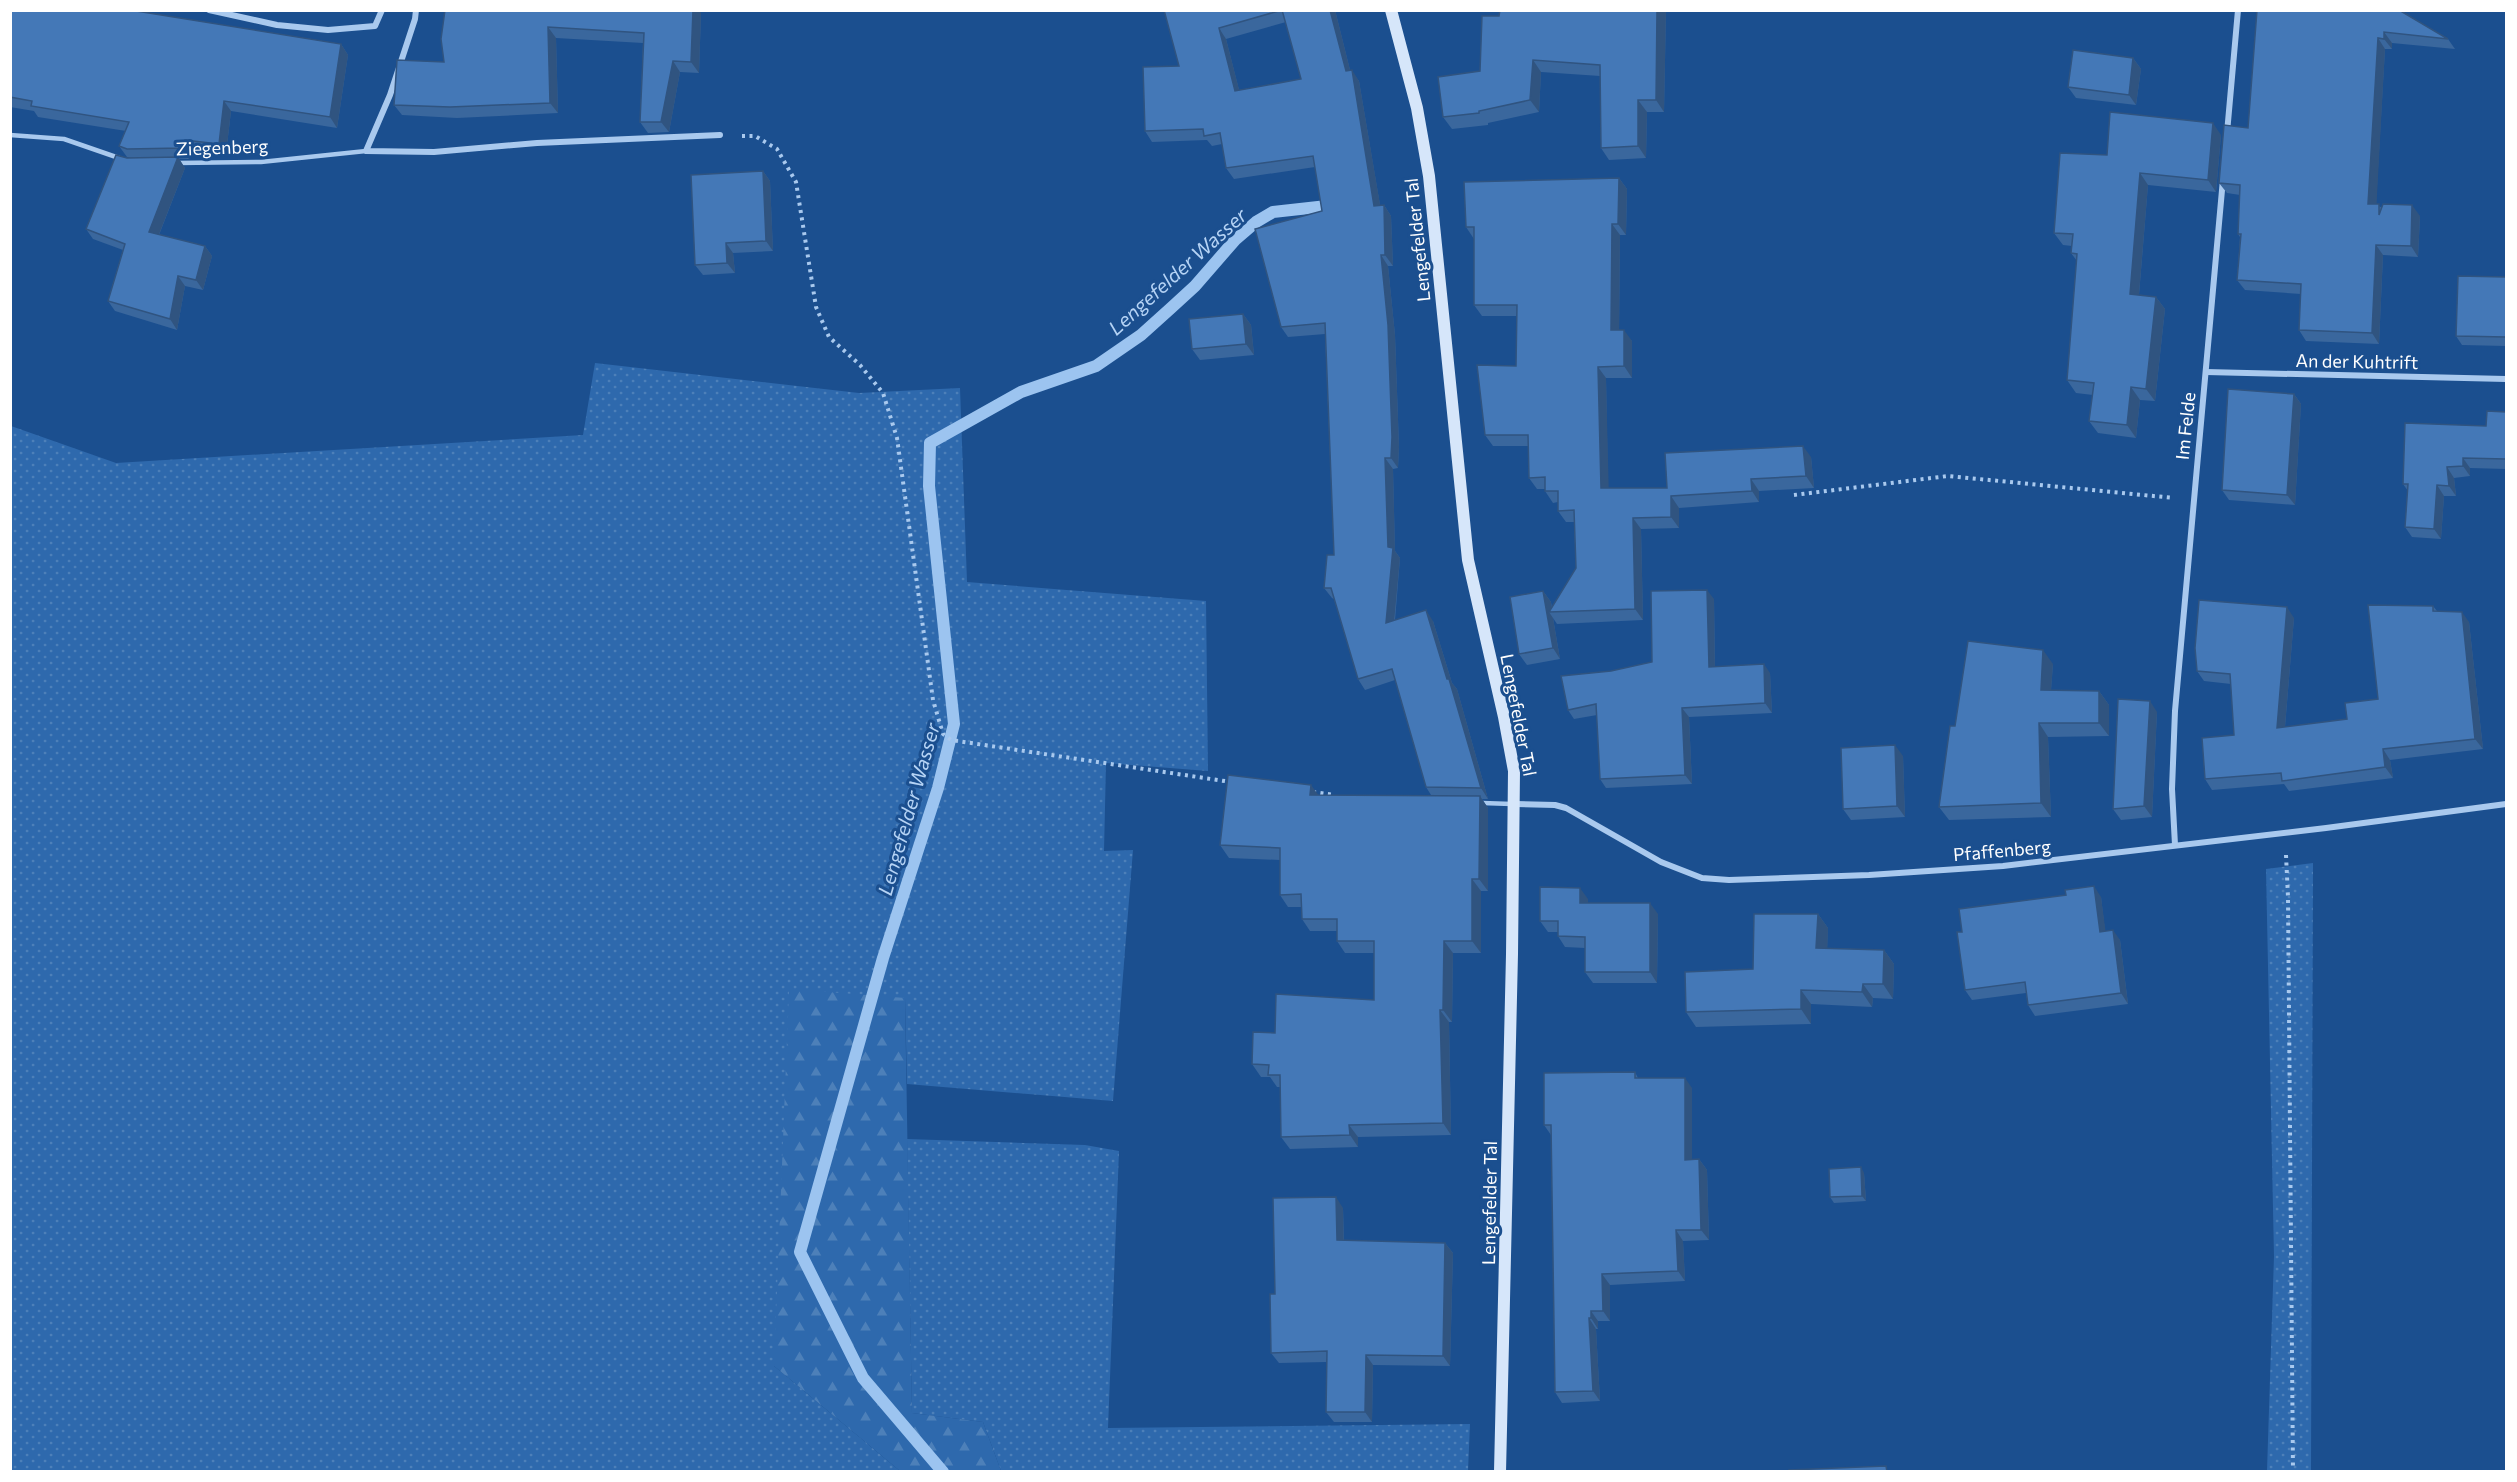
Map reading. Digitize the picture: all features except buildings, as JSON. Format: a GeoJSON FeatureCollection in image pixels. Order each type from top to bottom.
{"type":"FeatureCollection","features":[{"type":"Feature","properties":{"kind":"street"},"geometry":{"type":"LineString","coordinates":[[209,10],[277,25],[328,30],[375,26],[382,10]]}},
{"type":"Feature","properties":{"kind":"street"},"geometry":{"type":"LineString","coordinates":[[366,151],[390,95],[416,10]]}},
{"type":"Feature","properties":{"kind":"street","name":"Lengefelder Tal"},"geometry":{"type":"LineString","coordinates":[[1391,10],[1417,108],[1429,176],[1468,560],[1510,742],[1515,804],[1500,1472]]}},
{"type":"Feature","properties":{"kind":"street"},"geometry":{"type":"LineString","coordinates":[[2226,139],[2238,10]]}},
{"type":"Feature","properties":{"kind":"street","name":"Ziegenberg"},"geometry":{"type":"LineString","coordinates":[[366,151],[434,152],[537,143],[720,135]]}},
{"type":"Feature","properties":{"kind":"street","name":"Im Felde"},"geometry":{"type":"LineString","coordinates":[[2175,845],[2172,801],[2173,756],[2192,500],[2206,372],[2223,174]]}},
{"type":"Feature","properties":{"kind":"street","name":"An der Kuhtrift"},"geometry":{"type":"LineString","coordinates":[[2206,372],[2506,379]]}},
{"type":"Feature","properties":{"kind":"street","name":"Pfaffenberg"},"geometry":{"type":"LineString","coordinates":[[1515,804],[1555,805],[1570,810],[1651,858],[1693,875],[1717,880],[1869,875],[1994,867],[2506,804]]}},
{"type":"Feature","properties":{"kind":"lane"},"geometry":{"type":"LineString","coordinates":[[10,135],[64,139],[124,160]]}},
{"type":"Feature","properties":{"kind":"lane","name":"Ziegenberg"},"geometry":{"type":"LineString","coordinates":[[168,163],[261,162],[366,151]]}},
{"type":"Feature","properties":{"kind":"lane"},"geometry":{"type":"LineString","coordinates":[[1472,803],[1515,804]]}},
{"type":"Feature","properties":{"kind":"path"},"geometry":{"type":"LineString","coordinates":[[720,135],[755,136],[777,149],[796,182],[816,307],[824,327],[829,338],[860,365],[884,393],[897,438],[933,700],[943,734],[951,740],[1237,782]]}},
{"type":"Feature","properties":{"kind":"path"},"geometry":{"type":"LineString","coordinates":[[1794,495],[1948,476],[2192,500]]}},
{"type":"Feature","properties":{"kind":"path"},"geometry":{"type":"LineString","coordinates":[[1306,791],[1340,796]]}},
{"type":"Feature","properties":{"kind":"path"},"geometry":{"type":"LineString","coordinates":[[2284,833],[2288,897],[2292,1472]]}},
{"type":"Feature","properties":{"kind":"green space"},"geometry":{"type":"Polygon","coordinates":[[[595,363],[859,393],[960,388],[967,582],[1206,601],[1208,771],[1106,763],[1104,851],[1133,850],[1113,1101],[907,1084],[905,998],[774,1366],[900,1471],[11,1472],[11,426],[116,463],[583,435],[595,363]]]}},
{"type":"Feature","properties":{"kind":"green space"},"geometry":{"type":"Polygon","coordinates":[[[2313,863],[2311,1471],[2267,1471],[2274,1256],[2266,869],[2313,863]]]}},
{"type":"Feature","properties":{"kind":"green space"},"geometry":{"type":"Polygon","coordinates":[[[789,989],[905,998],[912,1413],[983,1422],[1001,1471],[900,1471],[774,1366],[789,989]]]}},
{"type":"Feature","properties":{"kind":"green space"},"geometry":{"type":"Polygon","coordinates":[[[907,1139],[1085,1145],[1119,1151],[1108,1428],[1470,1424],[1468,1471],[1001,1471],[983,1422],[912,1413],[907,1139]]]}},
{"type":"Feature","properties":{"kind":"waterway","name":"Lengefelder Wasser"},"geometry":{"type":"LineString","coordinates":[[943,1472],[863,1378],[800,1252],[883,958],[938,788],[954,724],[929,486],[930,443],[1021,392],[1096,366],[1141,335],[1195,286],[1235,240],[1256,222],[1273,212],[1336,205]]}}]}
